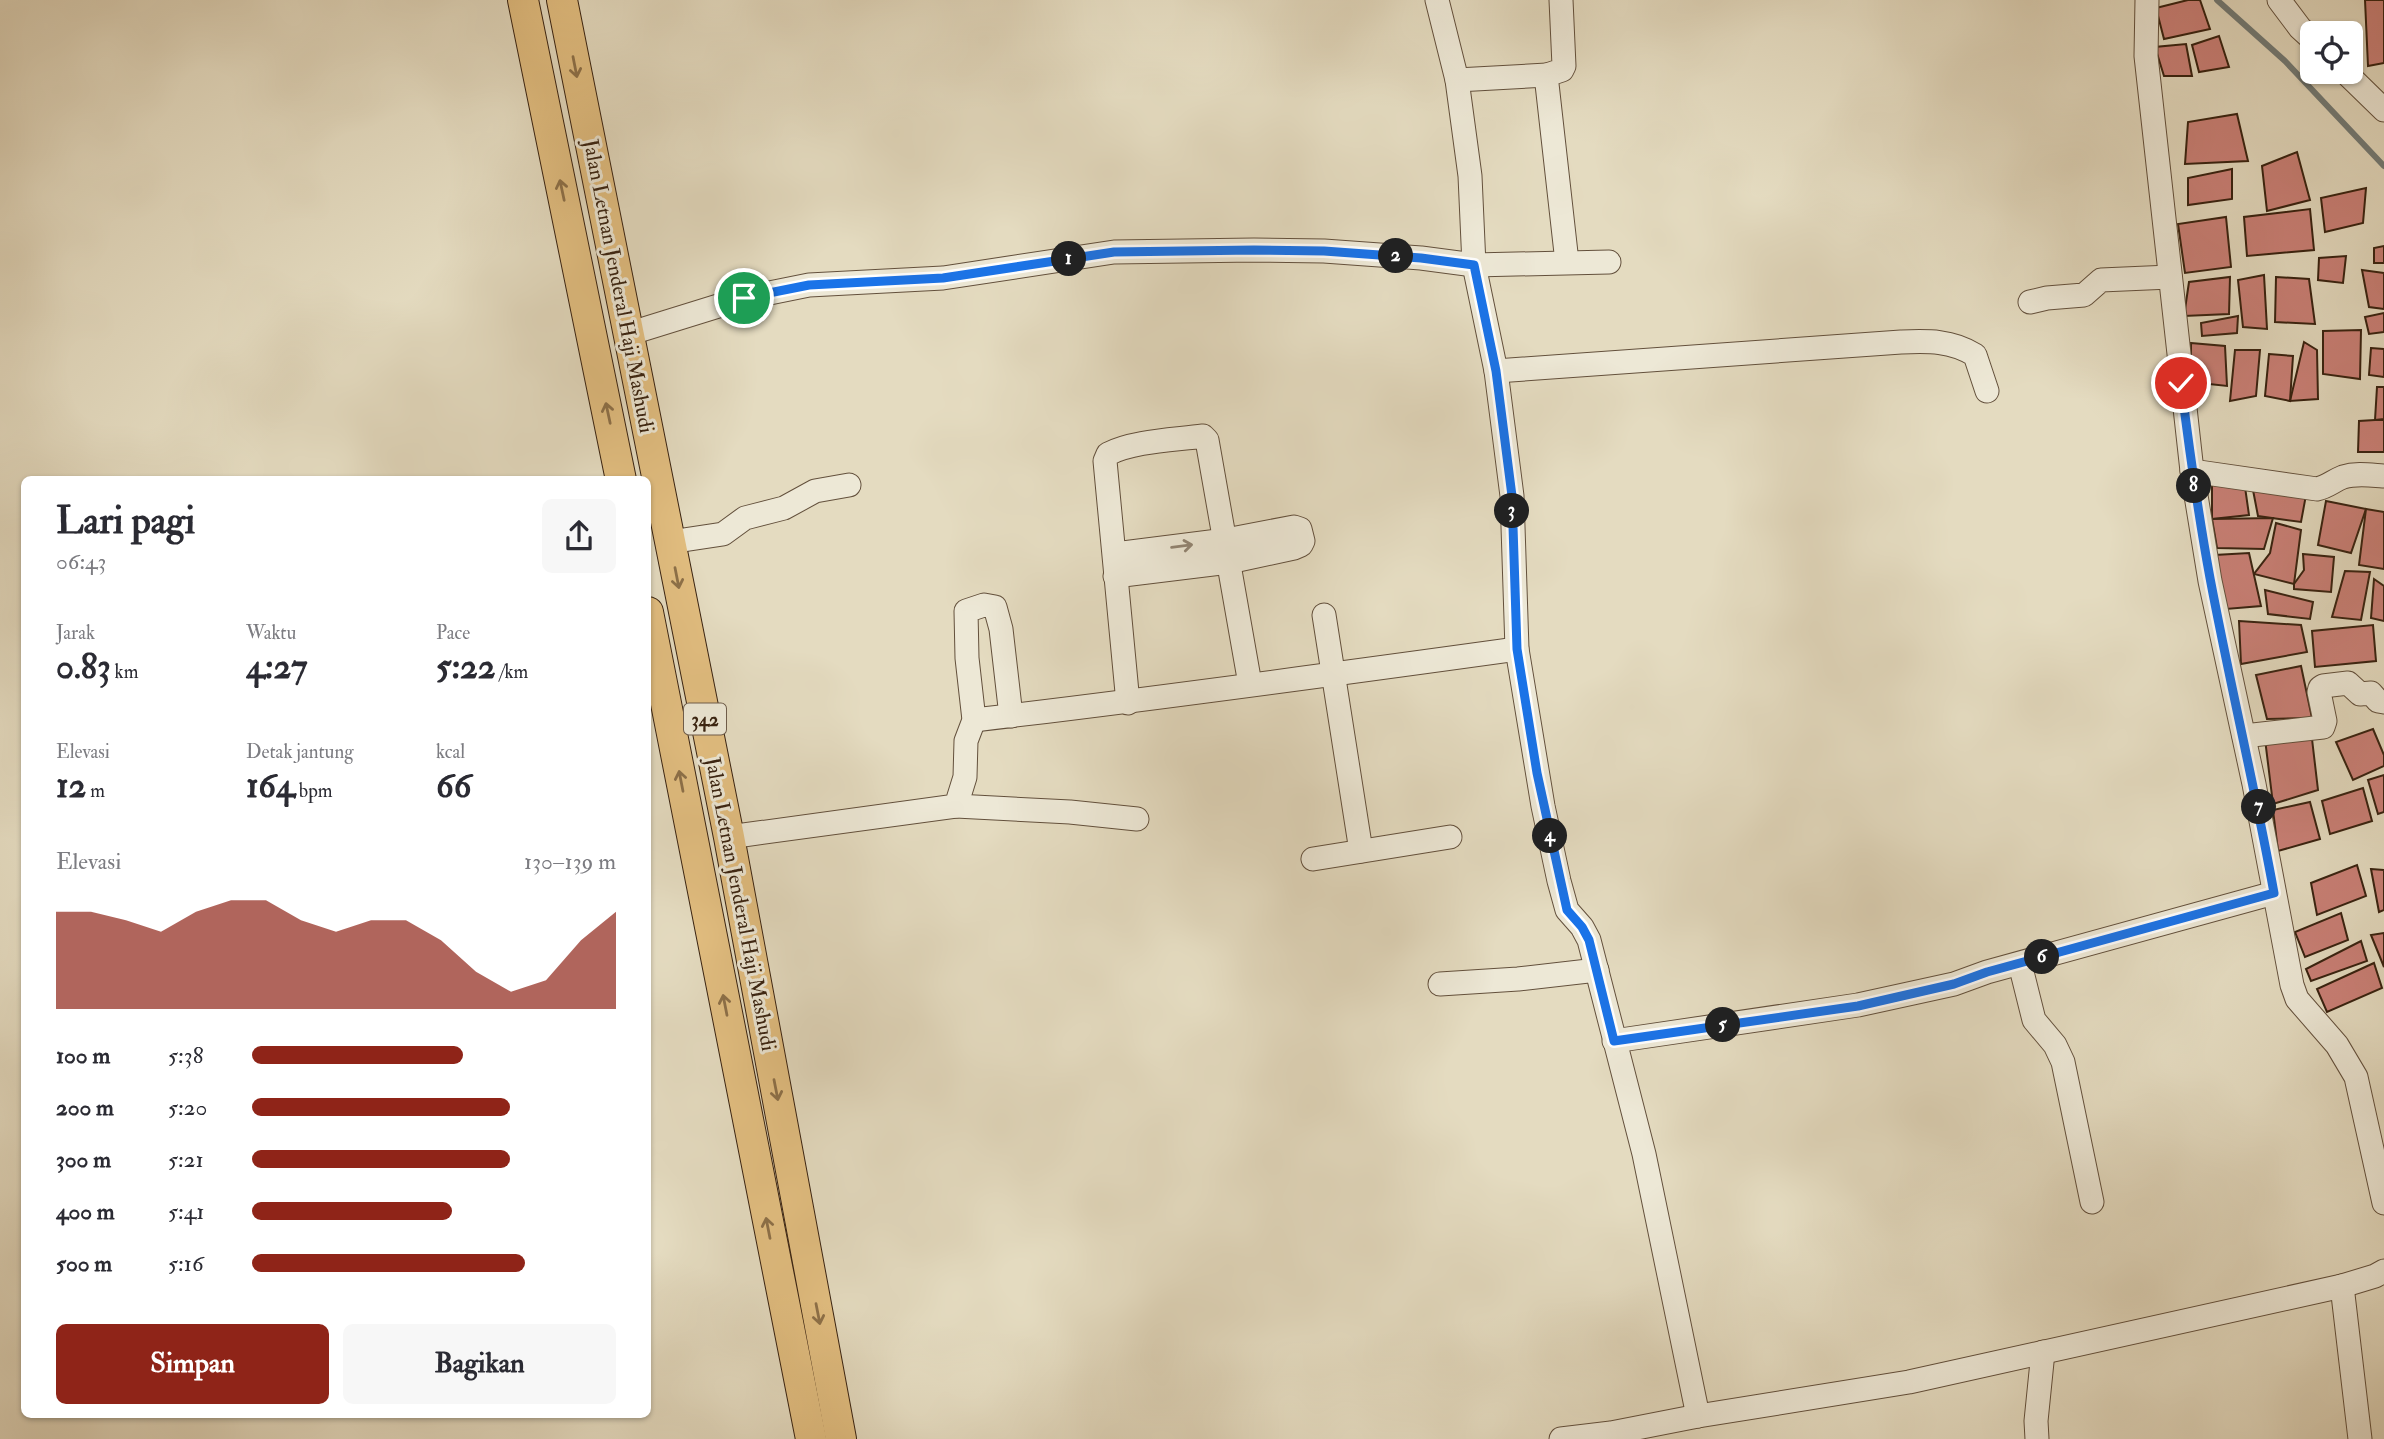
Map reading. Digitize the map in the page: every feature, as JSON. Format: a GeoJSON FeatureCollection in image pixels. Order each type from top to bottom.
{"type":"FeatureCollection","features":[{"type":"Feature","properties":{"kind":"main road","name":"Jalan Letnan Jenderal Haji Mashudi"},"geometry":{"type":"LineString","coordinates":[[523,0],[620,476]]}},
{"type":"Feature","properties":{"kind":"main road","name":"Jalan Letnan Jenderal Haji Mashudi"},"geometry":{"type":"LineString","coordinates":[[562,0],[729,837],[841,1439]]}},
{"type":"Feature","properties":{"kind":"main road","name":"Jalan Letnan Jenderal Haji Mashudi"},"geometry":{"type":"LineString","coordinates":[[651,627],[811,1439]]}},
{"type":"Feature","properties":{"kind":"street"},"geometry":{"type":"LineString","coordinates":[[1437,0],[1457,80],[1469,176],[1474,265],[1496,371],[1512,496],[1517,649],[1543,806],[1567,910],[1589,940],[1644,1154],[1698,1416]]}},
{"type":"Feature","properties":{"kind":"street"},"geometry":{"type":"LineString","coordinates":[[1457,80],[1547,75],[1562,70],[1562,0]]}},
{"type":"Feature","properties":{"kind":"street"},"geometry":{"type":"LineString","coordinates":[[2148,0],[2146,56],[2192,471],[2210,580],[2244,736],[2292,985],[2297,999],[2337,1045],[2356,1077],[2384,1203]]}},
{"type":"Feature","properties":{"kind":"street"},"geometry":{"type":"LineString","coordinates":[[2279,0],[2300,27]]}},
{"type":"Feature","properties":{"kind":"street"},"geometry":{"type":"LineString","coordinates":[[1547,75],[1567,262]]}},
{"type":"Feature","properties":{"kind":"street"},"geometry":{"type":"LineString","coordinates":[[2357,84],[2384,110]]}},
{"type":"Feature","properties":{"kind":"street"},"geometry":{"type":"LineString","coordinates":[[628,334],[744,298],[809,285],[943,278],[1114,252],[1324,251],[1474,265],[1609,262]]}},
{"type":"Feature","properties":{"kind":"street"},"geometry":{"type":"LineString","coordinates":[[2029,302],[2084,295],[2101,280],[2170,277]]}},
{"type":"Feature","properties":{"kind":"street"},"geometry":{"type":"LineString","coordinates":[[1496,371],[1937,341],[1951,343],[1975,355],[1987,391]]}},
{"type":"Feature","properties":{"kind":"street"},"geometry":{"type":"LineString","coordinates":[[1128,703],[1105,461],[1108,454],[1134,446],[1198,437],[1206,439],[1210,449],[1250,684]]}},
{"type":"Feature","properties":{"kind":"street"},"geometry":{"type":"LineString","coordinates":[[2192,471],[2317,489],[2326,488],[2342,477],[2357,474],[2383,476]]}},
{"type":"Feature","properties":{"kind":"street"},"geometry":{"type":"LineString","coordinates":[[670,542],[723,534],[745,519],[784,508],[815,491],[849,485]]}},
{"type":"Feature","properties":{"kind":"street"},"geometry":{"type":"LineString","coordinates":[[1115,565],[1227,551]]}},
{"type":"Feature","properties":{"kind":"street"},"geometry":{"type":"LineString","coordinates":[[956,806],[965,777],[966,741],[974,720],[967,657],[966,611],[984,605],[995,607],[1001,629],[1011,716]]}},
{"type":"Feature","properties":{"kind":"street"},"geometry":{"type":"LineString","coordinates":[[1324,615],[1361,850]]}},
{"type":"Feature","properties":{"kind":"street"},"geometry":{"type":"LineString","coordinates":[[974,720],[1128,703],[1517,649]]}},
{"type":"Feature","properties":{"kind":"street"},"geometry":{"type":"LineString","coordinates":[[2244,736],[2323,727],[2325,721],[2319,692],[2323,686],[2348,683],[2360,694],[2371,693],[2378,701],[2384,702]]}},
{"type":"Feature","properties":{"kind":"street"},"geometry":{"type":"LineString","coordinates":[[729,837],[956,806],[1070,811],[1137,820]]}},
{"type":"Feature","properties":{"kind":"street"},"geometry":{"type":"LineString","coordinates":[[1313,859],[1450,837]]}},
{"type":"Feature","properties":{"kind":"street"},"geometry":{"type":"LineString","coordinates":[[1614,1041],[1858,1006],[1954,984],[2274,893]]}},
{"type":"Feature","properties":{"kind":"street"},"geometry":{"type":"LineString","coordinates":[[2020,964],[2034,1020],[2061,1053],[2092,1202]]}},
{"type":"Feature","properties":{"kind":"street"},"geometry":{"type":"LineString","coordinates":[[1440,984],[1597,970]]}},
{"type":"Feature","properties":{"kind":"street"},"geometry":{"type":"LineString","coordinates":[[1561,1439],[1611,1436],[1698,1416],[1909,1382],[2342,1286],[2384,1271]]}},
{"type":"Feature","properties":{"kind":"street"},"geometry":{"type":"LineString","coordinates":[[2342,1286],[2360,1439]]}},
{"type":"Feature","properties":{"kind":"street"},"geometry":{"type":"LineString","coordinates":[[2037,1439],[2036,1421],[2043,1352]]}},
{"type":"Feature","properties":{"kind":"building"},"geometry":{"type":"Polygon","coordinates":[[[2188,0],[2200,0],[2210,29],[2164,39],[2156,8],[2188,0]]]}},
{"type":"Feature","properties":{"kind":"building"},"geometry":{"type":"Polygon","coordinates":[[[2365,0],[2384,0],[2384,63],[2368,66],[2365,0]]]}},
{"type":"Feature","properties":{"kind":"building"},"geometry":{"type":"Polygon","coordinates":[[[2219,36],[2229,67],[2199,72],[2192,45],[2219,36]]]}},
{"type":"Feature","properties":{"kind":"building"},"geometry":{"type":"Polygon","coordinates":[[[2186,44],[2192,76],[2164,76],[2155,47],[2186,44]]]}},
{"type":"Feature","properties":{"kind":"building"},"geometry":{"type":"Polygon","coordinates":[[[2237,114],[2248,161],[2185,164],[2188,122],[2237,114]]]}},
{"type":"Feature","properties":{"kind":"building"},"geometry":{"type":"Polygon","coordinates":[[[2297,152],[2310,200],[2267,211],[2262,166],[2297,152]]]}},
{"type":"Feature","properties":{"kind":"building"},"geometry":{"type":"Polygon","coordinates":[[[2232,169],[2232,199],[2188,205],[2188,178],[2232,169]]]}},
{"type":"Feature","properties":{"kind":"building"},"geometry":{"type":"Polygon","coordinates":[[[2366,188],[2363,223],[2325,232],[2321,198],[2366,188]]]}},
{"type":"Feature","properties":{"kind":"building"},"geometry":{"type":"Polygon","coordinates":[[[2310,209],[2314,250],[2247,256],[2244,217],[2310,209]]]}},
{"type":"Feature","properties":{"kind":"building"},"geometry":{"type":"Polygon","coordinates":[[[2226,217],[2231,267],[2185,273],[2178,224],[2226,217]]]}},
{"type":"Feature","properties":{"kind":"building"},"geometry":{"type":"Polygon","coordinates":[[[2384,246],[2384,263],[2374,263],[2374,248],[2384,246]]]}},
{"type":"Feature","properties":{"kind":"building"},"geometry":{"type":"Polygon","coordinates":[[[2346,256],[2343,283],[2318,280],[2319,258],[2346,256]]]}},
{"type":"Feature","properties":{"kind":"building"},"geometry":{"type":"Polygon","coordinates":[[[2362,270],[2384,273],[2384,309],[2369,307],[2362,270]]]}},
{"type":"Feature","properties":{"kind":"building"},"geometry":{"type":"Polygon","coordinates":[[[2264,275],[2267,329],[2243,327],[2238,280],[2264,275]]]}},
{"type":"Feature","properties":{"kind":"building"},"geometry":{"type":"Polygon","coordinates":[[[2230,277],[2229,314],[2184,316],[2189,282],[2230,277]]]}},
{"type":"Feature","properties":{"kind":"building"},"geometry":{"type":"Polygon","coordinates":[[[2276,277],[2309,279],[2315,324],[2275,322],[2276,277]]]}},
{"type":"Feature","properties":{"kind":"building"},"geometry":{"type":"Polygon","coordinates":[[[2384,313],[2384,332],[2369,334],[2365,317],[2384,313]]]}},
{"type":"Feature","properties":{"kind":"building"},"geometry":{"type":"Polygon","coordinates":[[[2238,316],[2237,333],[2202,336],[2201,323],[2238,316]]]}},
{"type":"Feature","properties":{"kind":"building"},"geometry":{"type":"Polygon","coordinates":[[[2361,330],[2360,379],[2323,374],[2323,331],[2361,330]]]}},
{"type":"Feature","properties":{"kind":"building"},"geometry":{"type":"Polygon","coordinates":[[[2304,342],[2317,350],[2318,399],[2290,401],[2304,342]]]}},
{"type":"Feature","properties":{"kind":"building"},"geometry":{"type":"Polygon","coordinates":[[[2191,343],[2225,346],[2227,386],[2191,382],[2191,343]]]}},
{"type":"Feature","properties":{"kind":"building"},"geometry":{"type":"Polygon","coordinates":[[[2371,348],[2384,349],[2384,377],[2369,375],[2371,348]]]}},
{"type":"Feature","properties":{"kind":"building"},"geometry":{"type":"Polygon","coordinates":[[[2235,350],[2260,350],[2256,396],[2230,401],[2235,350]]]}},
{"type":"Feature","properties":{"kind":"building"},"geometry":{"type":"Polygon","coordinates":[[[2269,354],[2293,356],[2290,401],[2265,396],[2269,354]]]}},
{"type":"Feature","properties":{"kind":"building"},"geometry":{"type":"Polygon","coordinates":[[[2377,387],[2384,387],[2384,419],[2375,420],[2377,387]]]}},
{"type":"Feature","properties":{"kind":"building"},"geometry":{"type":"Polygon","coordinates":[[[2384,420],[2384,452],[2358,452],[2359,421],[2384,420]]]}},
{"type":"Feature","properties":{"kind":"building"},"geometry":{"type":"Polygon","coordinates":[[[2212,483],[2245,487],[2249,515],[2212,519],[2212,483]]]}},
{"type":"Feature","properties":{"kind":"building"},"geometry":{"type":"Polygon","coordinates":[[[2253,490],[2306,495],[2301,522],[2258,516],[2253,490]]]}},
{"type":"Feature","properties":{"kind":"building"},"geometry":{"type":"Polygon","coordinates":[[[2326,501],[2366,509],[2351,553],[2318,545],[2326,501]]]}},
{"type":"Feature","properties":{"kind":"building"},"geometry":{"type":"Polygon","coordinates":[[[2366,509],[2384,512],[2384,569],[2359,565],[2366,509]]]}},
{"type":"Feature","properties":{"kind":"building"},"geometry":{"type":"Polygon","coordinates":[[[2273,518],[2264,549],[2217,548],[2212,519],[2273,518]]]}},
{"type":"Feature","properties":{"kind":"building"},"geometry":{"type":"Polygon","coordinates":[[[2276,523],[2301,530],[2294,584],[2254,574],[2270,553],[2276,523]]]}},
{"type":"Feature","properties":{"kind":"building"},"geometry":{"type":"Polygon","coordinates":[[[2249,553],[2261,606],[2226,609],[2215,555],[2249,553]]]}},
{"type":"Feature","properties":{"kind":"building"},"geometry":{"type":"Polygon","coordinates":[[[2303,554],[2334,557],[2331,592],[2294,589],[2294,584],[2304,570],[2303,554]]]}},
{"type":"Feature","properties":{"kind":"building"},"geometry":{"type":"Polygon","coordinates":[[[2345,571],[2370,572],[2361,620],[2332,617],[2345,571]]]}},
{"type":"Feature","properties":{"kind":"building"},"geometry":{"type":"Polygon","coordinates":[[[2374,579],[2384,586],[2384,621],[2371,618],[2374,579]]]}},
{"type":"Feature","properties":{"kind":"building"},"geometry":{"type":"Polygon","coordinates":[[[2265,590],[2313,602],[2310,619],[2268,614],[2265,590]]]}},
{"type":"Feature","properties":{"kind":"building"},"geometry":{"type":"Polygon","coordinates":[[[2239,621],[2301,625],[2307,652],[2241,664],[2239,621]]]}},
{"type":"Feature","properties":{"kind":"building"},"geometry":{"type":"Polygon","coordinates":[[[2373,625],[2376,661],[2315,667],[2312,631],[2373,625]]]}},
{"type":"Feature","properties":{"kind":"building"},"geometry":{"type":"Polygon","coordinates":[[[2301,666],[2312,718],[2267,719],[2256,675],[2301,666]]]}},
{"type":"Feature","properties":{"kind":"building"},"geometry":{"type":"Polygon","coordinates":[[[2373,729],[2384,755],[2384,766],[2353,780],[2336,742],[2373,729]]]}},
{"type":"Feature","properties":{"kind":"building"},"geometry":{"type":"Polygon","coordinates":[[[2265,739],[2312,739],[2318,790],[2273,804],[2265,739]]]}},
{"type":"Feature","properties":{"kind":"building"},"geometry":{"type":"Polygon","coordinates":[[[2384,775],[2384,812],[2378,814],[2368,780],[2384,775]]]}},
{"type":"Feature","properties":{"kind":"building"},"geometry":{"type":"Polygon","coordinates":[[[2363,788],[2372,821],[2330,834],[2322,801],[2363,788]]]}},
{"type":"Feature","properties":{"kind":"building"},"geometry":{"type":"Polygon","coordinates":[[[2310,802],[2320,839],[2278,851],[2273,810],[2310,802]]]}},
{"type":"Feature","properties":{"kind":"building"},"geometry":{"type":"Polygon","coordinates":[[[2357,865],[2366,896],[2317,915],[2311,883],[2357,865]]]}},
{"type":"Feature","properties":{"kind":"building"},"geometry":{"type":"Polygon","coordinates":[[[2371,869],[2384,870],[2384,910],[2379,912],[2371,869]]]}},
{"type":"Feature","properties":{"kind":"building"},"geometry":{"type":"Polygon","coordinates":[[[2341,913],[2348,940],[2305,957],[2295,932],[2341,913]]]}},
{"type":"Feature","properties":{"kind":"building"},"geometry":{"type":"Polygon","coordinates":[[[2384,933],[2384,967],[2371,935],[2384,933]]]}},
{"type":"Feature","properties":{"kind":"building"},"geometry":{"type":"Polygon","coordinates":[[[2361,941],[2367,961],[2311,981],[2306,969],[2361,941]]]}},
{"type":"Feature","properties":{"kind":"building"},"geometry":{"type":"Polygon","coordinates":[[[2374,963],[2382,988],[2327,1012],[2317,989],[2374,963]]]}},
{"type":"Feature","properties":{"kind":"waterway"},"geometry":{"type":"LineString","coordinates":[[2217,0],[2285,61],[2384,166]]}},
{"type":"Feature","properties":{"kind":"route"},"geometry":{"type":"LineString","coordinates":[[744,298],[809,285],[943,278],[995,272],[1114,252],[1324,251],[1474,265],[1496,371],[1512,496],[1517,649],[1543,806],[1567,910],[1589,940],[1614,1041],[1858,1006],[1954,984],[1987,972],[2274,893],[2210,580],[2181,383]]}}]}
